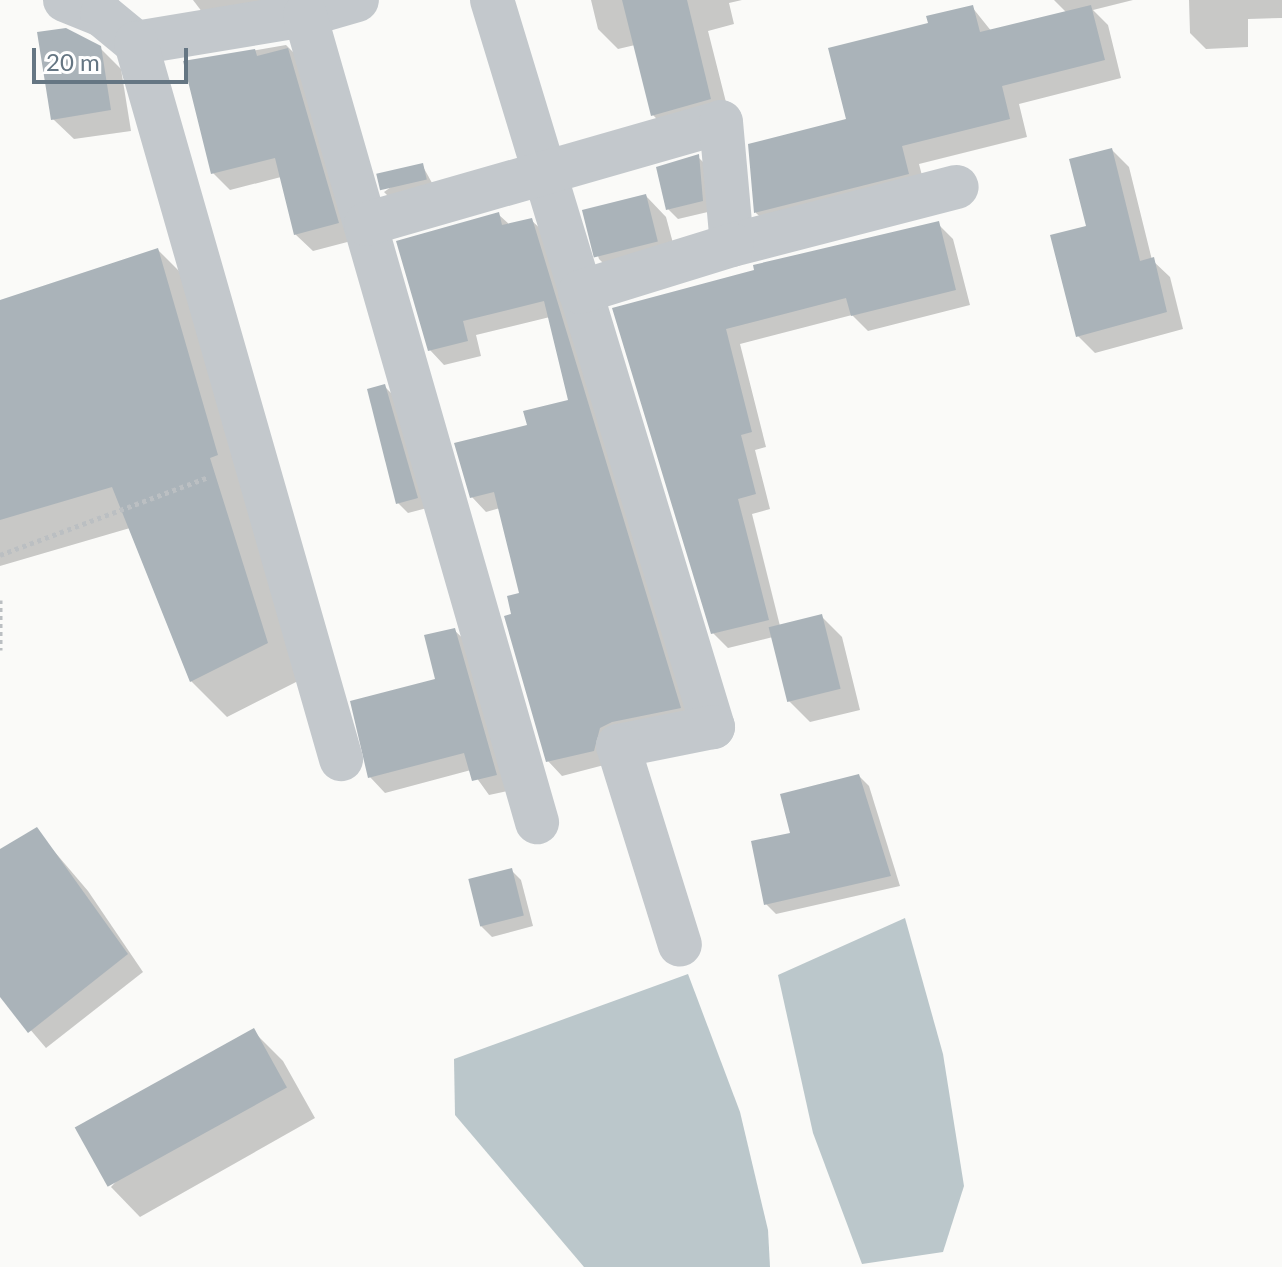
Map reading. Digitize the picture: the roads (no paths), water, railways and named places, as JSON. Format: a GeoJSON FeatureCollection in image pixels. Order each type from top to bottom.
{"type":"FeatureCollection","features":[{"type":"Feature","properties":{"kind":"street"},"geometry":{"type":"LineString","coordinates":[[65,0],[102,15],[136,43],[341,759]]}},
{"type":"Feature","properties":{"kind":"street"},"geometry":{"type":"LineString","coordinates":[[136,43],[305,15],[357,0]]}},
{"type":"Feature","properties":{"kind":"street"},"geometry":{"type":"LineString","coordinates":[[492,0],[713,727],[618,746],[680,945]]}},
{"type":"Feature","properties":{"kind":"street"},"geometry":{"type":"LineString","coordinates":[[305,15],[537,822]]}},
{"type":"Feature","properties":{"kind":"street"},"geometry":{"type":"LineString","coordinates":[[366,224],[721,122],[732,245]]}},
{"type":"Feature","properties":{"kind":"street"},"geometry":{"type":"LineString","coordinates":[[580,292],[732,245],[957,187]]}}]}
